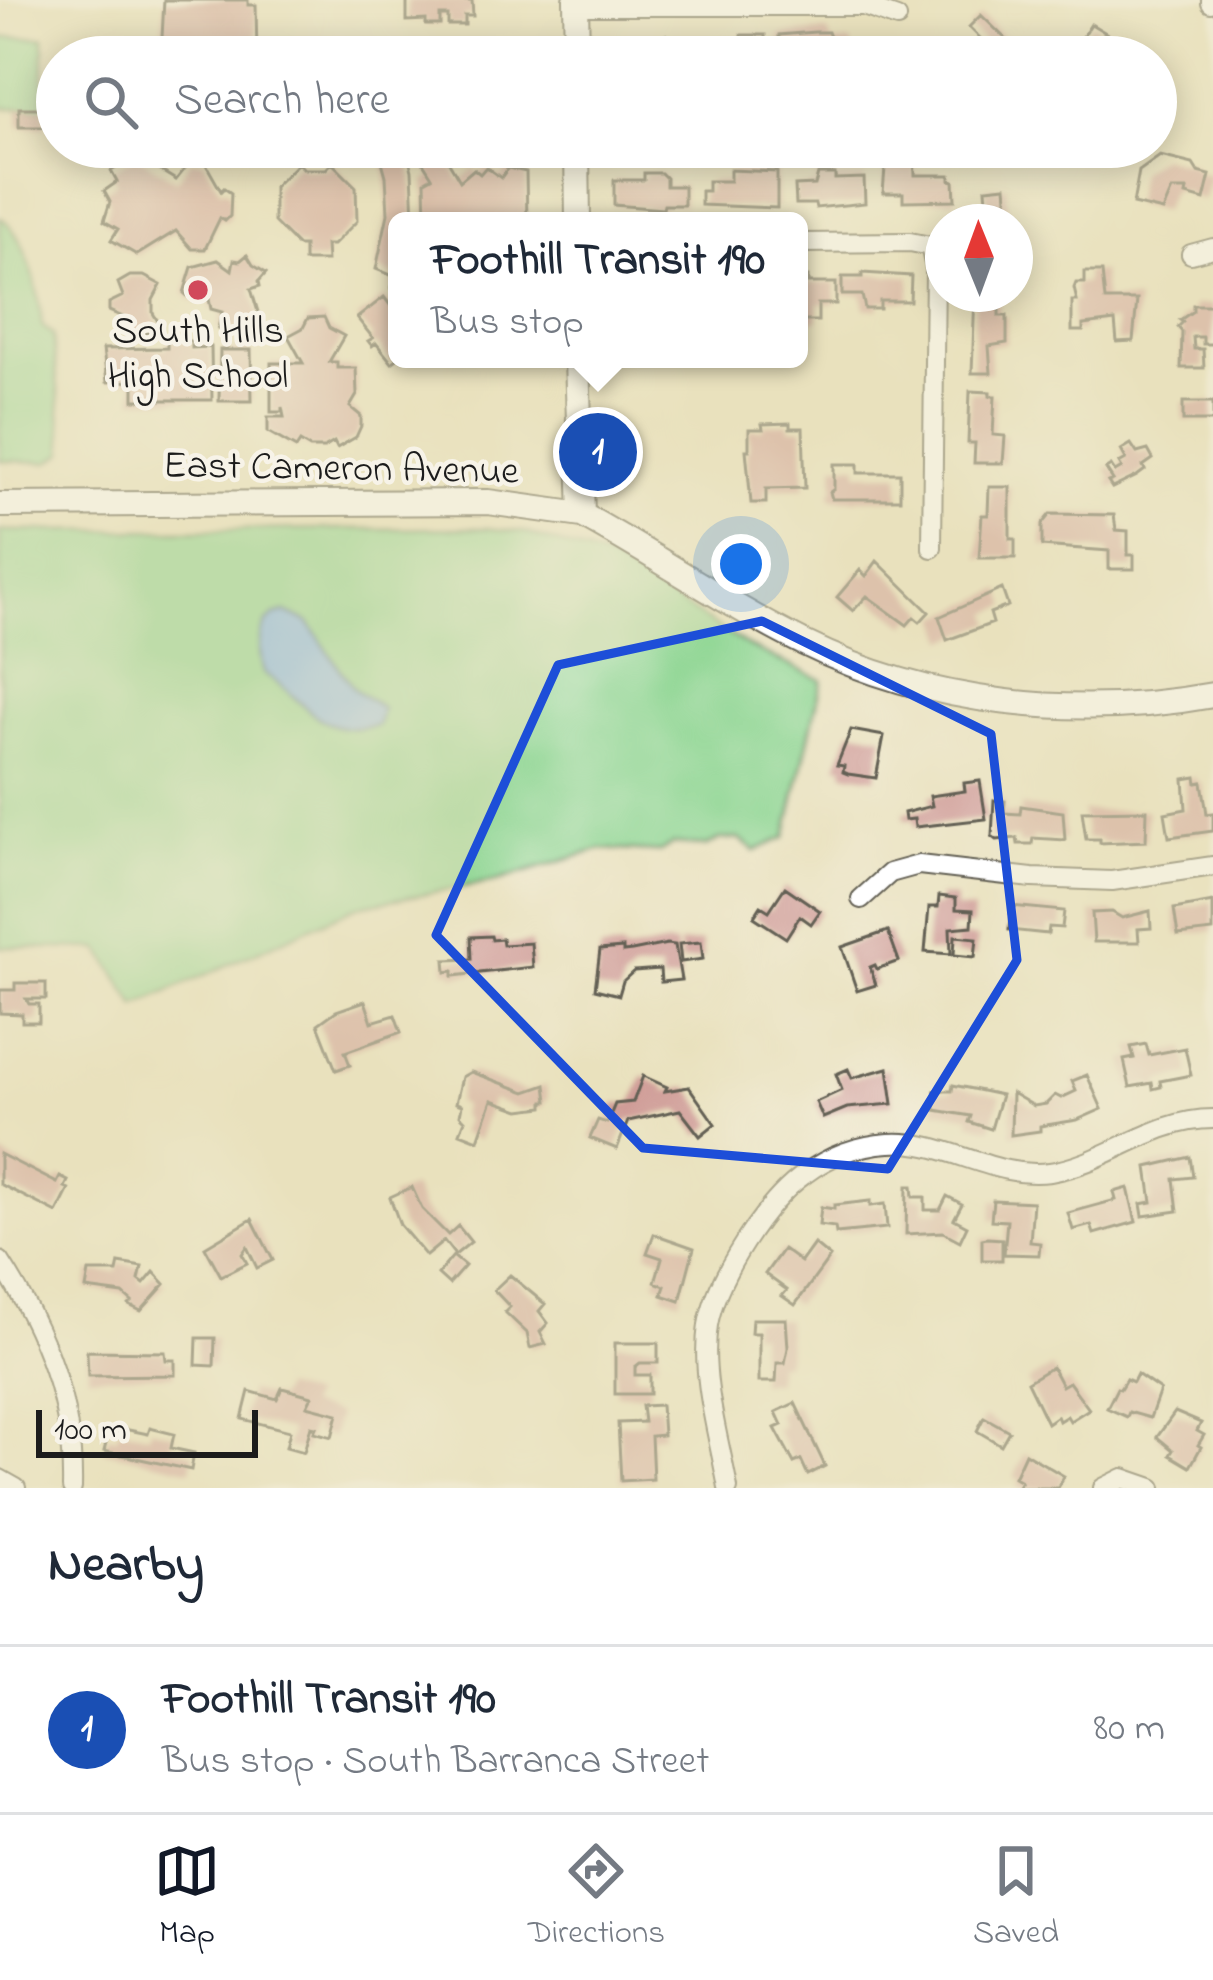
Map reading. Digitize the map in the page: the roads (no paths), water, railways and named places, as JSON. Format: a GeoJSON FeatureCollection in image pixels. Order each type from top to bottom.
{"type":"FeatureCollection","features":[{"type":"Feature","properties":{"kind":"main road"},"geometry":{"type":"LineString","coordinates":[[576,3],[577,36]]}},
{"type":"Feature","properties":{"kind":"main road"},"geometry":{"type":"LineString","coordinates":[[577,168],[578,212]]}},
{"type":"Feature","properties":{"kind":"main road"},"geometry":{"type":"LineString","coordinates":[[577,368],[582,515]]}},
{"type":"Feature","properties":{"kind":"main road","name":"East Cameron Avenue"},"geometry":{"type":"LineString","coordinates":[[0,505],[519,505],[582,515],[807,645],[926,688],[1051,706],[1113,707],[1213,695]]}},
{"type":"Feature","properties":{"kind":"street"},"geometry":{"type":"LineString","coordinates":[[576,3],[863,7],[897,18]]}},
{"type":"Feature","properties":{"kind":"street"},"geometry":{"type":"LineString","coordinates":[[808,243],[930,246],[935,268],[932,548]]}},
{"type":"Feature","properties":{"kind":"street"},"geometry":{"type":"LineString","coordinates":[[1191,254],[1213,248]]}},
{"type":"Feature","properties":{"kind":"street"},"geometry":{"type":"LineString","coordinates":[[861,898],[890,873],[919,865],[1032,878],[1112,881],[1213,866]]}},
{"type":"Feature","properties":{"kind":"street"},"geometry":{"type":"LineString","coordinates":[[728,1488],[708,1370],[708,1328],[719,1284],[764,1218],[801,1176],[842,1152],[891,1143],[935,1147],[1009,1171],[1049,1172],[1093,1158],[1148,1131],[1190,1119],[1213,1119]]}},
{"type":"Feature","properties":{"kind":"street"},"geometry":{"type":"LineString","coordinates":[[0,1261],[52,1361],[66,1406],[72,1488]]}},
{"type":"Feature","properties":{"kind":"street"},"geometry":{"type":"LineString","coordinates":[[1102,1488],[1123,1478],[1152,1488]]}},
{"type":"Feature","properties":{"kind":"street"},"geometry":{"type":"LineString","coordinates":[[0,1479],[16,1488]]}},
{"type":"Feature","properties":{"kind":"water"},"geometry":{"type":"Polygon","coordinates":[[[285,612],[308,622],[354,689],[382,708],[378,725],[357,728],[326,722],[264,673],[261,636],[269,621],[285,612]]]}},
{"type":"Feature","properties":{"kind":"place","name":"South Hills High School"},"geometry":{"type":"Point","coordinates":[198,290]}},
{"type":"Feature","properties":{"kind":"place","name":"Foothill Transit 190"},"geometry":{"type":"Point","coordinates":[598,452]}}]}
